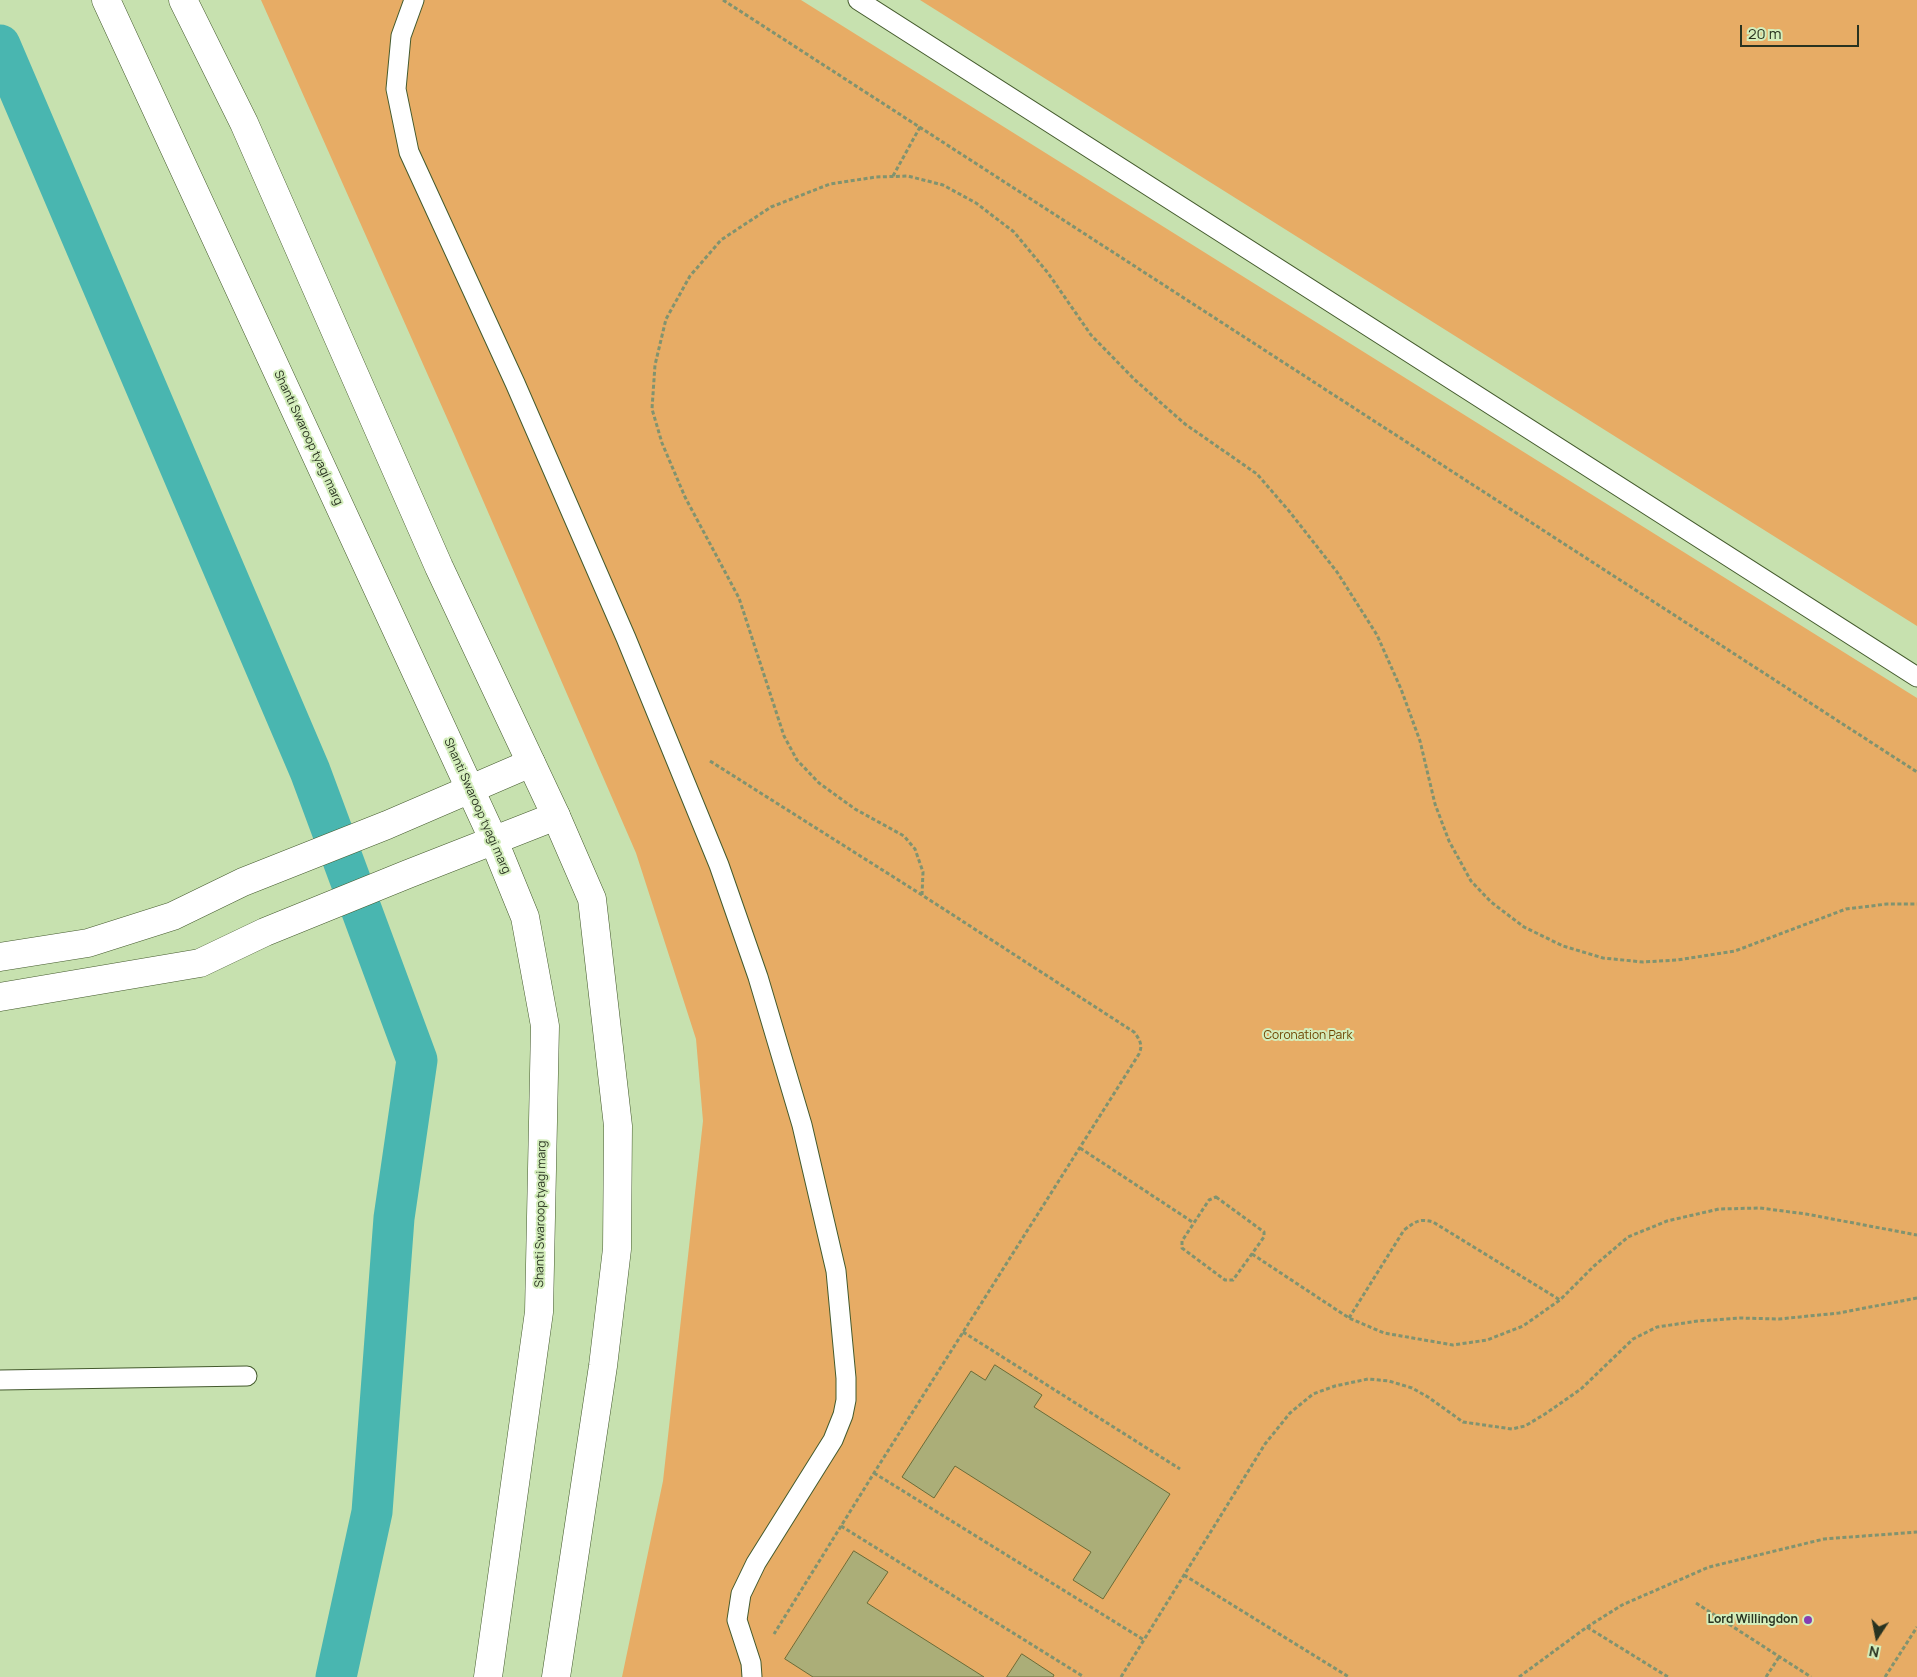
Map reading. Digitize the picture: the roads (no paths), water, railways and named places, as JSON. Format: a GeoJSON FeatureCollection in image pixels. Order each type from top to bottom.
{"type":"FeatureCollection","features":[{"type":"Feature","properties":{"kind":"main road","name":"Shanti Swaroop tyagi marg"},"geometry":{"type":"LineString","coordinates":[[106,0],[494,841],[525,917],[545,1026],[539,1312],[488,1677]]}},
{"type":"Feature","properties":{"kind":"main road"},"geometry":{"type":"LineString","coordinates":[[183,0],[244,123],[438,567],[556,816],[592,899],[618,1135],[617,1249],[603,1366],[556,1677]]}},
{"type":"Feature","properties":{"kind":"main road"},"geometry":{"type":"LineString","coordinates":[[0,957],[80,945],[173,916],[243,882],[531,763]]}},
{"type":"Feature","properties":{"kind":"main road"},"geometry":{"type":"LineString","coordinates":[[0,997],[88,980],[200,962],[265,932],[556,816]]}},
{"type":"Feature","properties":{"kind":"main road"},"geometry":{"type":"LineString","coordinates":[[80,945],[88,980]]}},
{"type":"Feature","properties":{"kind":"lane"},"geometry":{"type":"LineString","coordinates":[[414,0],[401,36],[396,89],[409,152],[523,401],[626,638],[719,865],[752,958],[802,1125],[836,1271],[846,1378],[846,1400],[843,1415],[833,1440],[756,1563],[741,1594],[737,1620],[751,1663],[751,1675]]}},
{"type":"Feature","properties":{"kind":"lane"},"geometry":{"type":"LineString","coordinates":[[858,0],[1917,677]]}},
{"type":"Feature","properties":{"kind":"lane"},"geometry":{"type":"LineString","coordinates":[[0,1380],[247,1376]]}},
{"type":"Feature","properties":{"kind":"waterway"},"geometry":{"type":"LineString","coordinates":[[0,45],[310,771],[417,1060],[394,1218],[372,1512],[336,1677]]}},
{"type":"Feature","properties":{"kind":"place","name":"Lord Willingdon"},"geometry":{"type":"Point","coordinates":[1808,1620]}},
{"type":"Feature","properties":{"kind":"park label","name":"Coronation Park"},"geometry":{"type":"Point","coordinates":[1308,1036]}}]}
